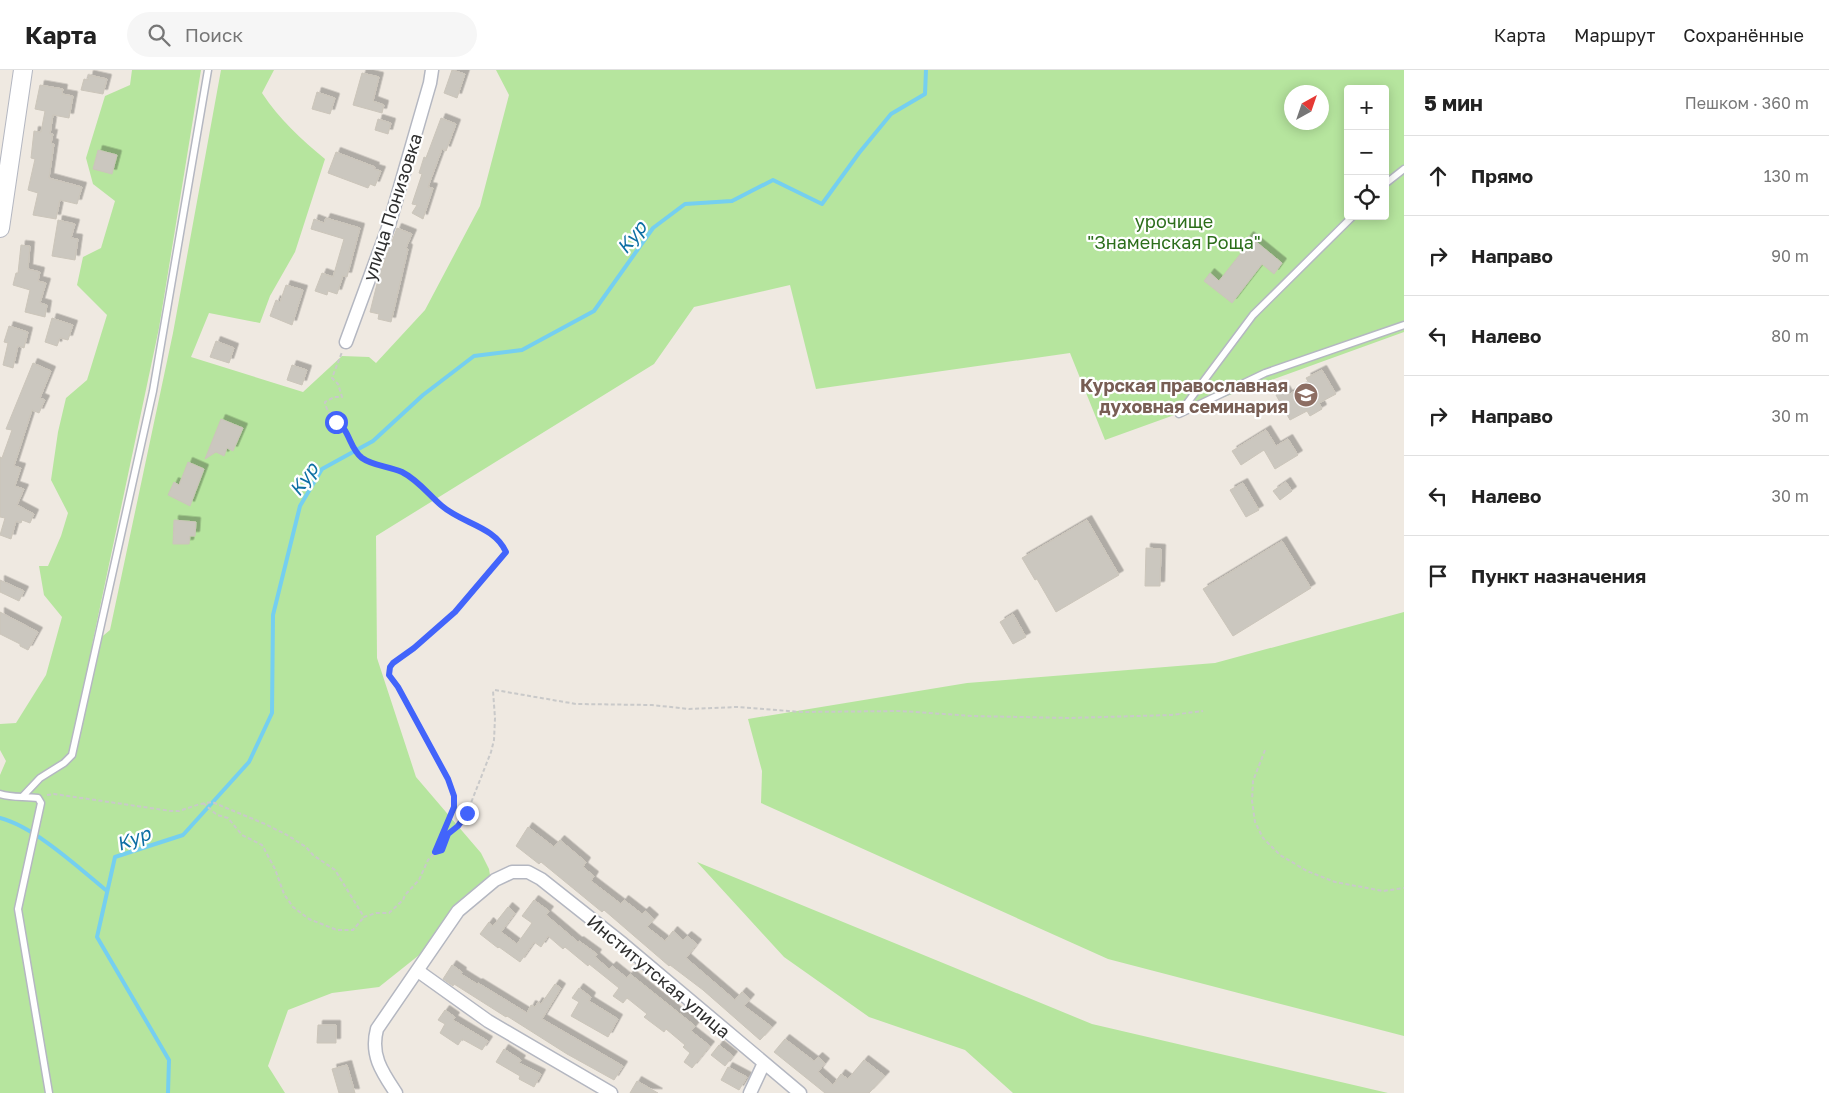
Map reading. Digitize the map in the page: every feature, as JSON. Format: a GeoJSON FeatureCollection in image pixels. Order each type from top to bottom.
{"type":"FeatureCollection","features":[{"type":"Feature","properties":{"kind":"main road"},"geometry":{"type":"LineString","coordinates":[[0,228],[23,70]]}},
{"type":"Feature","properties":{"kind":"street","name":"улица Понизовка"},"geometry":{"type":"LineString","coordinates":[[346,342],[389,225],[430,83],[432,70]]}},
{"type":"Feature","properties":{"kind":"street","name":"Институтская улица"},"geometry":{"type":"LineString","coordinates":[[418,971],[458,911],[495,880],[512,872],[528,872],[541,879],[623,944],[800,1093]]}},
{"type":"Feature","properties":{"kind":"street"},"geometry":{"type":"LineString","coordinates":[[396,1093],[380,1068],[374,1051],[374,1041],[377,1030],[418,971],[488,1021],[611,1093]]}},
{"type":"Feature","properties":{"kind":"street"},"geometry":{"type":"LineString","coordinates":[[750,1093],[764,1063]]}},
{"type":"Feature","properties":{"kind":"lane"},"geometry":{"type":"LineString","coordinates":[[23,796],[40,778],[64,763],[72,755],[153,391],[208,70]]}},
{"type":"Feature","properties":{"kind":"lane"},"geometry":{"type":"LineString","coordinates":[[1389,181],[1404,169]]}},
{"type":"Feature","properties":{"kind":"lane"},"geometry":{"type":"LineString","coordinates":[[1349,220],[1254,315],[1179,414],[1265,373],[1404,325]]}},
{"type":"Feature","properties":{"kind":"lane"},"geometry":{"type":"LineString","coordinates":[[0,794],[9,797],[38,798],[41,803],[18,909],[46,1069],[48,1093]]}},
{"type":"Feature","properties":{"kind":"path"},"geometry":{"type":"LineString","coordinates":[[203,803],[217,815],[228,818],[242,835],[262,845],[275,869],[288,902],[309,919],[337,930],[353,930],[364,917],[376,913],[389,913],[397,907],[419,880],[428,860],[435,852],[454,807],[454,796],[448,779],[398,687],[389,675],[390,667],[455,612],[506,552],[496,537],[443,507],[404,473],[370,462],[362,458],[355,451],[344,428],[336,422],[325,407],[325,402],[334,397],[342,397],[338,384],[332,378],[346,342]]}},
{"type":"Feature","properties":{"kind":"path"},"geometry":{"type":"LineString","coordinates":[[435,852],[442,850],[448,834],[458,826],[467,813],[491,752],[495,729],[494,690],[576,704],[652,705],[689,709],[737,707],[801,712],[901,711],[972,716],[1069,718],[1171,715],[1203,711]]}},
{"type":"Feature","properties":{"kind":"path"},"geometry":{"type":"LineString","coordinates":[[1266,750],[1253,782],[1252,801],[1256,822],[1263,838],[1280,855],[1307,871],[1335,882],[1383,891],[1404,888]]}},
{"type":"Feature","properties":{"kind":"path"},"geometry":{"type":"LineString","coordinates":[[38,798],[54,794],[179,811],[212,802],[256,820],[287,835],[306,847],[313,855],[335,870],[364,917]]}},
{"type":"Feature","properties":{"kind":"green space","name":"урочище \"Знаменская Роща\""},"geometry":{"type":"Polygon","coordinates":[[[132,70],[201,70],[159,328],[92,645],[110,630],[173,333],[221,70],[274,70],[262,93],[291,128],[325,159],[295,252],[270,296],[260,323],[209,313],[191,357],[303,392],[342,356],[369,357],[376,363],[425,310],[480,206],[509,95],[496,70],[1404,70],[1404,332],[1105,440],[1070,353],[816,389],[790,285],[694,307],[654,364],[376,536],[377,658],[416,777],[481,853],[490,875],[453,906],[428,948],[379,987],[332,993],[288,1010],[268,1066],[285,1093],[0,1093],[0,775],[6,761],[0,750],[0,724],[16,723],[46,675],[62,617],[44,595],[39,566],[48,566],[61,536],[68,513],[51,480],[58,432],[66,398],[87,380],[107,315],[77,285],[83,257],[101,248],[115,201],[93,184],[86,158],[105,96],[130,85],[132,70]]]}},
{"type":"Feature","properties":{"kind":"green space"},"geometry":{"type":"Polygon","coordinates":[[[1404,612],[1404,1036],[1108,959],[761,803],[762,771],[748,719],[967,683],[1215,663],[1404,612]]]}},
{"type":"Feature","properties":{"kind":"green space"},"geometry":{"type":"Polygon","coordinates":[[[697,862],[1092,1024],[1388,1093],[1013,1093],[965,1050],[869,1017],[784,957],[697,862]]]}},
{"type":"Feature","properties":{"kind":"building"},"geometry":{"type":"Polygon","coordinates":[[[452,70],[465,74],[457,98],[444,93],[452,70]]]}},
{"type":"Feature","properties":{"kind":"building"},"geometry":{"type":"Polygon","coordinates":[[[362,73],[379,77],[373,101],[384,105],[382,113],[353,105],[362,73]]]}},
{"type":"Feature","properties":{"kind":"building"},"geometry":{"type":"Polygon","coordinates":[[[89,75],[107,79],[103,94],[81,90],[84,79],[88,80],[89,75]]]}},
{"type":"Feature","properties":{"kind":"building"},"geometry":{"type":"Polygon","coordinates":[[[40,85],[63,89],[62,94],[73,96],[69,118],[53,115],[50,134],[53,134],[51,143],[54,144],[49,178],[82,187],[77,204],[60,200],[56,219],[33,215],[38,193],[28,190],[35,159],[31,158],[34,131],[41,132],[45,111],[35,109],[40,85]]]}},
{"type":"Feature","properties":{"kind":"building"},"geometry":{"type":"Polygon","coordinates":[[[317,92],[335,98],[330,114],[312,109],[317,92]]]}},
{"type":"Feature","properties":{"kind":"building"},"geometry":{"type":"Polygon","coordinates":[[[441,118],[456,124],[446,151],[442,149],[428,187],[433,188],[423,219],[412,213],[417,205],[412,204],[422,174],[419,173],[424,157],[426,158],[441,118]]]}},
{"type":"Feature","properties":{"kind":"building"},"geometry":{"type":"Polygon","coordinates":[[[378,119],[391,123],[388,134],[375,130],[378,119]]]}},
{"type":"Feature","properties":{"kind":"building"},"geometry":{"type":"Polygon","coordinates":[[[98,150],[117,155],[112,174],[93,169],[98,150]]]}},
{"type":"Feature","properties":{"kind":"building"},"geometry":{"type":"Polygon","coordinates":[[[336,152],[381,171],[375,186],[370,184],[368,188],[328,173],[336,152]]]}},
{"type":"Feature","properties":{"kind":"building"},"geometry":{"type":"Polygon","coordinates":[[[326,218],[360,228],[347,277],[343,276],[337,294],[328,291],[327,295],[315,291],[322,273],[333,277],[344,239],[311,229],[314,219],[324,223],[326,218]]]}},
{"type":"Feature","properties":{"kind":"building"},"geometry":{"type":"Polygon","coordinates":[[[58,220],[75,224],[71,238],[78,239],[75,260],[52,256],[58,220]]]}},
{"type":"Feature","properties":{"kind":"building"},"geometry":{"type":"Polygon","coordinates":[[[397,228],[412,234],[406,248],[408,249],[391,322],[378,319],[379,314],[370,312],[379,276],[397,228]]]}},
{"type":"Feature","properties":{"kind":"building"},"geometry":{"type":"Polygon","coordinates":[[[1249,236],[1282,263],[1274,274],[1262,264],[1232,303],[1204,281],[1210,273],[1219,281],[1245,248],[1242,245],[1249,236]]]}},
{"type":"Feature","properties":{"kind":"building"},"geometry":{"type":"Polygon","coordinates":[[[21,245],[30,246],[28,269],[40,272],[38,281],[46,283],[40,303],[47,305],[45,317],[25,312],[30,290],[13,285],[16,273],[18,273],[21,245]]]}},
{"type":"Feature","properties":{"kind":"building"},"geometry":{"type":"Polygon","coordinates":[[[286,285],[303,290],[292,325],[270,316],[276,300],[280,302],[286,285]]]}},
{"type":"Feature","properties":{"kind":"building"},"geometry":{"type":"Polygon","coordinates":[[[52,318],[73,325],[68,340],[60,338],[57,346],[45,342],[52,318]]]}},
{"type":"Feature","properties":{"kind":"building"},"geometry":{"type":"Polygon","coordinates":[[[9,326],[28,332],[24,348],[18,346],[13,368],[3,365],[8,343],[4,342],[9,326]]]}},
{"type":"Feature","properties":{"kind":"building"},"geometry":{"type":"Polygon","coordinates":[[[216,341],[234,348],[229,363],[210,357],[216,341]]]}},
{"type":"Feature","properties":{"kind":"building"},"geometry":{"type":"Polygon","coordinates":[[[33,363],[51,371],[40,398],[45,400],[39,413],[32,410],[14,466],[21,468],[15,486],[24,489],[17,505],[34,514],[30,523],[22,520],[21,523],[16,521],[11,539],[0,535],[5,518],[0,517],[0,457],[2,458],[12,430],[6,429],[33,363]]]}},
{"type":"Feature","properties":{"kind":"building"},"geometry":{"type":"Polygon","coordinates":[[[292,365],[307,370],[302,385],[287,380],[292,365]]]}},
{"type":"Feature","properties":{"kind":"building","name":"Курская православная духовная семинария"},"geometry":{"type":"Polygon","coordinates":[[[1322,370],[1336,394],[1319,403],[1322,409],[1310,416],[1307,411],[1290,420],[1276,395],[1285,390],[1288,395],[1309,383],[1306,378],[1322,370]]]}},
{"type":"Feature","properties":{"kind":"building"},"geometry":{"type":"Polygon","coordinates":[[[221,419],[243,428],[233,451],[227,448],[224,456],[216,452],[205,459],[221,419]]]}},
{"type":"Feature","properties":{"kind":"building"},"geometry":{"type":"Polygon","coordinates":[[[1266,430],[1276,446],[1288,439],[1298,455],[1275,469],[1264,450],[1241,465],[1232,451],[1266,430]]]}},
{"type":"Feature","properties":{"kind":"building"},"geometry":{"type":"Polygon","coordinates":[[[188,462],[204,469],[190,506],[168,495],[174,482],[179,485],[188,462]]]}},
{"type":"Feature","properties":{"kind":"building"},"geometry":{"type":"Polygon","coordinates":[[[1286,482],[1292,491],[1280,500],[1273,491],[1286,482]]]}},
{"type":"Feature","properties":{"kind":"building"},"geometry":{"type":"Polygon","coordinates":[[[1243,483],[1259,510],[1246,517],[1230,490],[1243,483]]]}},
{"type":"Feature","properties":{"kind":"building"},"geometry":{"type":"Polygon","coordinates":[[[174,520],[196,522],[195,536],[190,536],[189,544],[173,544],[174,520]]]}},
{"type":"Feature","properties":{"kind":"building"},"geometry":{"type":"Polygon","coordinates":[[[1087,520],[1119,575],[1056,612],[1037,579],[1035,580],[1022,558],[1087,520]]]}},
{"type":"Feature","properties":{"kind":"building"},"geometry":{"type":"Polygon","coordinates":[[[1282,541],[1311,588],[1233,636],[1203,589],[1282,541]]]}},
{"type":"Feature","properties":{"kind":"building"},"geometry":{"type":"Polygon","coordinates":[[[1146,548],[1161,549],[1160,586],[1145,586],[1146,548]]]}},
{"type":"Feature","properties":{"kind":"building"},"geometry":{"type":"Polygon","coordinates":[[[0,580],[24,591],[19,601],[0,592],[0,580]]]}},
{"type":"Feature","properties":{"kind":"building"},"geometry":{"type":"Polygon","coordinates":[[[0,612],[38,632],[28,650],[0,634],[0,612]]]}},
{"type":"Feature","properties":{"kind":"building"},"geometry":{"type":"Polygon","coordinates":[[[1013,614],[1026,637],[1013,644],[1000,622],[1013,614]]]}},
{"type":"Feature","properties":{"kind":"building"},"geometry":{"type":"Polygon","coordinates":[[[528,827],[554,847],[560,840],[586,862],[583,867],[594,876],[591,881],[621,904],[624,900],[642,914],[645,911],[654,919],[647,927],[665,941],[673,931],[683,940],[687,936],[697,944],[686,958],[735,1000],[742,992],[750,999],[744,1006],[772,1027],[760,1040],[703,990],[669,966],[604,910],[602,912],[541,862],[539,864],[516,846],[528,827]]]}},
{"type":"Feature","properties":{"kind":"building"},"geometry":{"type":"Polygon","coordinates":[[[534,900],[549,911],[546,915],[578,942],[597,954],[595,957],[609,969],[612,966],[627,978],[630,974],[695,1026],[691,1031],[710,1046],[692,1068],[684,1062],[690,1053],[683,1047],[685,1045],[666,1029],[664,1032],[644,1017],[647,1014],[627,998],[623,1003],[613,996],[619,988],[589,964],[588,966],[565,947],[563,949],[548,936],[541,947],[534,942],[520,962],[480,934],[489,922],[493,926],[508,907],[515,913],[501,932],[517,944],[532,923],[522,916],[534,900]]]}},
{"type":"Feature","properties":{"kind":"building"},"geometry":{"type":"Polygon","coordinates":[[[452,965],[462,972],[461,974],[527,1013],[531,1005],[535,1007],[538,1002],[541,1004],[555,984],[561,988],[542,1019],[623,1066],[614,1080],[567,1054],[443,979],[452,965]]]}},
{"type":"Feature","properties":{"kind":"building"},"geometry":{"type":"Polygon","coordinates":[[[579,988],[591,997],[589,1001],[618,1019],[608,1037],[571,1016],[579,1002],[572,998],[579,988]]]}},
{"type":"Feature","properties":{"kind":"building"},"geometry":{"type":"Polygon","coordinates":[[[445,1010],[455,1017],[453,1020],[488,1041],[482,1050],[462,1039],[458,1045],[440,1033],[445,1024],[438,1020],[445,1010]]]}},
{"type":"Feature","properties":{"kind":"building"},"geometry":{"type":"Polygon","coordinates":[[[318,1025],[336,1025],[336,1043],[317,1043],[318,1025]]]}},
{"type":"Feature","properties":{"kind":"building"},"geometry":{"type":"Polygon","coordinates":[[[785,1039],[814,1061],[818,1057],[825,1063],[818,1072],[833,1085],[841,1074],[848,1079],[864,1060],[885,1076],[869,1093],[825,1093],[774,1052],[785,1039]]]}},
{"type":"Feature","properties":{"kind":"building"},"geometry":{"type":"Polygon","coordinates":[[[719,1045],[733,1056],[725,1066],[711,1055],[719,1045]]]}},
{"type":"Feature","properties":{"kind":"building"},"geometry":{"type":"Polygon","coordinates":[[[504,1049],[521,1060],[519,1063],[541,1074],[534,1087],[519,1079],[520,1076],[496,1062],[504,1049]]]}},
{"type":"Feature","properties":{"kind":"building"},"geometry":{"type":"Polygon","coordinates":[[[347,1065],[355,1093],[339,1093],[332,1069],[347,1065]]]}},
{"type":"Feature","properties":{"kind":"building"},"geometry":{"type":"Polygon","coordinates":[[[728,1067],[747,1077],[739,1090],[721,1080],[728,1067]]]}},
{"type":"Feature","properties":{"kind":"building"},"geometry":{"type":"Polygon","coordinates":[[[637,1081],[658,1093],[630,1093],[637,1081]]]}},
{"type":"Feature","properties":{"kind":"waterway","name":"Кур"},"geometry":{"type":"LineString","coordinates":[[168,1093],[169,1060],[97,937],[115,857],[183,835],[249,762],[272,713],[273,615],[300,506],[322,469],[373,441],[423,395],[474,356],[522,350],[594,311],[653,228],[685,204],[732,201],[773,180],[822,204],[859,153],[891,114],[925,94],[926,70]]}},
{"type":"Feature","properties":{"kind":"waterway"},"geometry":{"type":"LineString","coordinates":[[0,818],[28,830],[42,839],[107,891]]}},
{"type":"Feature","properties":{"kind":"place","name":"Курская православная духовная семинария"},"geometry":{"type":"Point","coordinates":[1306,395]}},
{"type":"Feature","properties":{"kind":"route"},"geometry":{"type":"LineString","coordinates":[[336,422],[342,425],[351,445],[362,458],[404,473],[443,507],[496,537],[506,552],[455,612],[390,667],[389,675],[398,687],[448,779],[454,796],[454,807],[435,852],[442,850],[448,834],[458,826],[467,813]]}}]}
